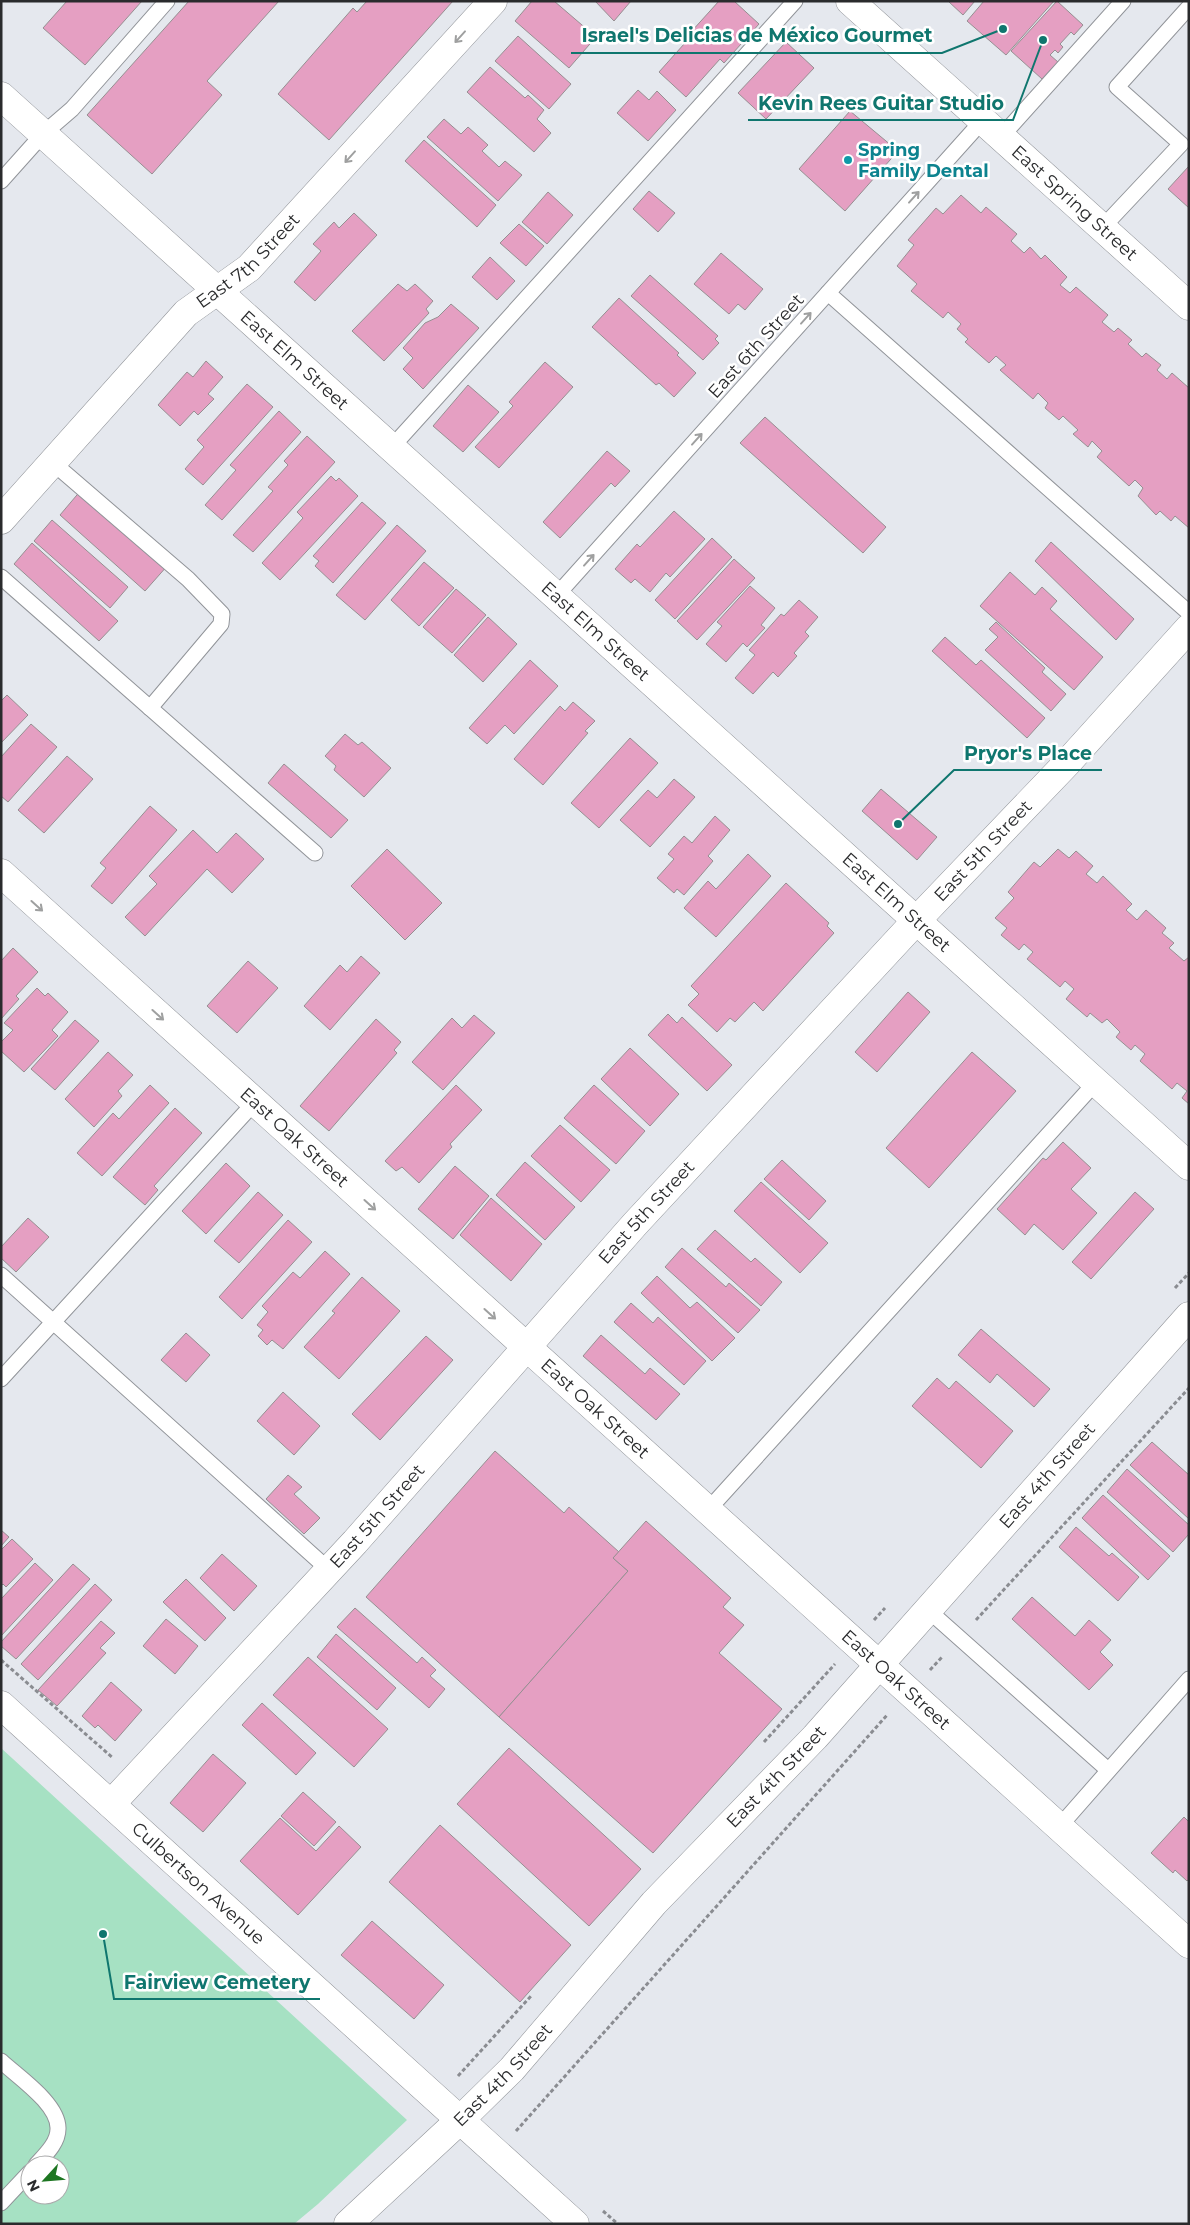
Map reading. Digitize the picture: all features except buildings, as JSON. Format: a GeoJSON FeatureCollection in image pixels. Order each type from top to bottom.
{"type":"FeatureCollection","features":[{"type":"Feature","properties":{"kind":"street","name":"East 7th Street"},"geometry":{"type":"LineString","coordinates":[[1,520],[186,313],[249,268],[492,1]]}},
{"type":"Feature","properties":{"kind":"street","name":"East Spring Street"},"geometry":{"type":"LineString","coordinates":[[850,1],[1189,306]]}},
{"type":"Feature","properties":{"kind":"street","name":"East Elm Street"},"geometry":{"type":"LineString","coordinates":[[1,96],[1189,1166]]}},
{"type":"Feature","properties":{"kind":"street","name":"East 5th Street"},"geometry":{"type":"LineString","coordinates":[[111,1804],[329,1570],[528,1347],[542,1327],[628,1231],[916,921],[1068,762],[1189,628]]}},
{"type":"Feature","properties":{"kind":"street","name":"East Oak Street"},"geometry":{"type":"LineString","coordinates":[[1,873],[1189,1944]]}},
{"type":"Feature","properties":{"kind":"street","name":"East 4th Street"},"geometry":{"type":"LineString","coordinates":[[348,2224],[512,2069],[654,1903],[815,1737],[1189,1316]]}},
{"type":"Feature","properties":{"kind":"street","name":"Culbertson Avenue"},"geometry":{"type":"LineString","coordinates":[[1,1704],[575,2224]]}},
{"type":"Feature","properties":{"kind":"lane"},"geometry":{"type":"LineString","coordinates":[[1,181],[43,134],[72,109],[167,1]]}},
{"type":"Feature","properties":{"kind":"lane"},"geometry":{"type":"LineString","coordinates":[[391,448],[795,1]]}},
{"type":"Feature","properties":{"kind":"lane","name":"East 6th Street"},"geometry":{"type":"LineString","coordinates":[[556,596],[828,293],[992,128],[1124,1]]}},
{"type":"Feature","properties":{"kind":"lane"},"geometry":{"type":"LineString","coordinates":[[1102,228],[1181,144],[1117,87],[1189,7]]}},
{"type":"Feature","properties":{"kind":"lane"},"geometry":{"type":"LineString","coordinates":[[828,293],[1189,612]]}},
{"type":"Feature","properties":{"kind":"lane"},"geometry":{"type":"LineString","coordinates":[[52,462],[188,579],[222,614],[221,624],[150,708]]}},
{"type":"Feature","properties":{"kind":"lane"},"geometry":{"type":"LineString","coordinates":[[1,577],[315,853]]}},
{"type":"Feature","properties":{"kind":"lane"},"geometry":{"type":"LineString","coordinates":[[708,1510],[1096,1082]]}},
{"type":"Feature","properties":{"kind":"lane"},"geometry":{"type":"LineString","coordinates":[[1,1379],[255,1102]]}},
{"type":"Feature","properties":{"kind":"lane"},"geometry":{"type":"LineString","coordinates":[[1,1275],[329,1570]]}},
{"type":"Feature","properties":{"kind":"lane"},"geometry":{"type":"LineString","coordinates":[[928,1610],[1108,1770]]}},
{"type":"Feature","properties":{"kind":"lane"},"geometry":{"type":"LineString","coordinates":[[1058,1827],[1189,1679]]}},
{"type":"Feature","properties":{"kind":"lane"},"geometry":{"type":"LineString","coordinates":[[1,2062],[50,2105],[56,2117],[58,2129],[54,2143],[44,2155]]}},
{"type":"Feature","properties":{"kind":"lane"},"geometry":{"type":"LineString","coordinates":[[1,2203],[20,2183]]}},
{"type":"Feature","properties":{"kind":"path"},"geometry":{"type":"LineString","coordinates":[[927,1673],[1189,1388]]}},
{"type":"Feature","properties":{"kind":"path"},"geometry":{"type":"LineString","coordinates":[[523,2138],[516,2132],[894,1708]]}},
{"type":"Feature","properties":{"kind":"path"},"geometry":{"type":"LineString","coordinates":[[596,2204],[618,2224]]}},
{"type":"Feature","properties":{"kind":"green space"},"geometry":{"type":"Polygon","coordinates":[[[1,1748],[407,2120],[318,2204],[294,2224],[1,2224],[1,1748]]]}},
{"type":"Feature","properties":{"kind":"place","name":"Israel's Delicias de México Gourmet"},"geometry":{"type":"Point","coordinates":[1003,29]}},
{"type":"Feature","properties":{"kind":"place","name":"Kevin Rees Guitar Studio"},"geometry":{"type":"Point","coordinates":[1043,40]}},
{"type":"Feature","properties":{"kind":"place","name":"Spring Family Dental"},"geometry":{"type":"Point","coordinates":[848,160]}},
{"type":"Feature","properties":{"kind":"place","name":"Pryor's Place"},"geometry":{"type":"Point","coordinates":[898,824]}},
{"type":"Feature","properties":{"kind":"place","name":"Fairview Cemetery"},"geometry":{"type":"Point","coordinates":[103,1934]}}]}
